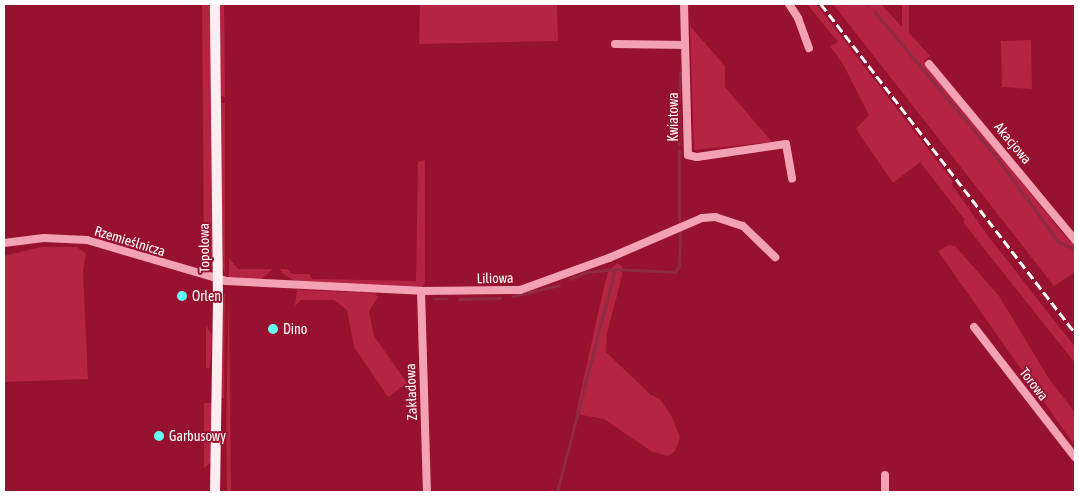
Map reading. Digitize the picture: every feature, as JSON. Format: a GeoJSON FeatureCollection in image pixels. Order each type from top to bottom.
{"type":"FeatureCollection","features":[{"type":"Feature","properties":{"kind":"main road","name":"Topolowa"},"geometry":{"type":"LineString","coordinates":[[215,492],[218,279],[216,4]]}},
{"type":"Feature","properties":{"kind":"street","name":"Kwiatowa"},"geometry":{"type":"LineString","coordinates":[[684,4],[688,156],[697,157],[786,144],[792,178]]}},
{"type":"Feature","properties":{"kind":"street"},"geometry":{"type":"LineString","coordinates":[[789,4],[798,18],[809,48]]}},
{"type":"Feature","properties":{"kind":"street"},"geometry":{"type":"LineString","coordinates":[[615,44],[685,45]]}},
{"type":"Feature","properties":{"kind":"street","name":"Akacjowa"},"geometry":{"type":"LineString","coordinates":[[929,64],[1075,240]]}},
{"type":"Feature","properties":{"kind":"street","name":"Liliowa"},"geometry":{"type":"LineString","coordinates":[[218,279],[265,285],[420,291],[520,290],[601,261],[702,218],[715,218],[743,226],[775,257]]}},
{"type":"Feature","properties":{"kind":"street","name":"Rzemieślnicza"},"geometry":{"type":"LineString","coordinates":[[4,243],[44,238],[87,240],[218,279]]}},
{"type":"Feature","properties":{"kind":"street","name":"Zakładowa"},"geometry":{"type":"LineString","coordinates":[[420,291],[427,492]]}},
{"type":"Feature","properties":{"kind":"street","name":"Torowa"},"geometry":{"type":"LineString","coordinates":[[974,327],[1075,457]]}},
{"type":"Feature","properties":{"kind":"street"},"geometry":{"type":"LineString","coordinates":[[885,475],[885,492]]}},
{"type":"Feature","properties":{"kind":"shaded area"},"geometry":{"type":"Polygon","coordinates":[[[202,4],[212,4],[212,261],[204,264],[202,4]]]}},
{"type":"Feature","properties":{"kind":"shaded area"},"geometry":{"type":"Polygon","coordinates":[[[219,4],[224,4],[225,97],[221,96],[219,4]]]}},
{"type":"Feature","properties":{"kind":"shaded area"},"geometry":{"type":"Polygon","coordinates":[[[420,4],[557,4],[558,41],[419,44],[420,4]]]}},
{"type":"Feature","properties":{"kind":"shaded area"},"geometry":{"type":"Polygon","coordinates":[[[807,4],[816,4],[952,180],[952,185],[988,236],[1075,347],[1075,363],[963,222],[965,220],[920,162],[893,183],[856,129],[869,115],[843,64],[830,46],[838,42],[807,4]]]}},
{"type":"Feature","properties":{"kind":"shaded area"},"geometry":{"type":"Polygon","coordinates":[[[833,4],[881,4],[902,27],[902,4],[909,4],[909,33],[930,56],[924,61],[1069,241],[1075,244],[1075,272],[1054,286],[833,4]]]}},
{"type":"Feature","properties":{"kind":"shaded area"},"geometry":{"type":"Polygon","coordinates":[[[690,26],[725,66],[725,87],[772,142],[694,150],[690,26]]]}},
{"type":"Feature","properties":{"kind":"shaded area"},"geometry":{"type":"Polygon","coordinates":[[[1031,40],[1032,89],[1002,87],[1001,41],[1031,40]]]}},
{"type":"Feature","properties":{"kind":"shaded area"},"geometry":{"type":"Polygon","coordinates":[[[220,103],[225,103],[225,274],[223,267],[220,103]]]}},
{"type":"Feature","properties":{"kind":"shaded area"},"geometry":{"type":"Polygon","coordinates":[[[425,160],[425,281],[423,287],[297,282],[282,273],[280,269],[287,269],[292,274],[309,274],[312,279],[416,281],[418,162],[425,160]]]}},
{"type":"Feature","properties":{"kind":"shaded area"},"geometry":{"type":"Polygon","coordinates":[[[949,245],[955,246],[999,296],[1049,379],[1071,407],[1075,414],[1075,446],[938,251],[949,245]]]}},
{"type":"Feature","properties":{"kind":"shaded area"},"geometry":{"type":"Polygon","coordinates":[[[41,247],[77,247],[86,254],[83,272],[88,379],[4,382],[4,256],[41,247]]]}},
{"type":"Feature","properties":{"kind":"shaded area"},"geometry":{"type":"Polygon","coordinates":[[[229,258],[238,269],[273,269],[261,279],[234,279],[229,277],[229,258]]]}},
{"type":"Feature","properties":{"kind":"shaded area"},"geometry":{"type":"Polygon","coordinates":[[[617,263],[622,266],[622,276],[607,333],[606,352],[651,395],[660,399],[672,417],[680,438],[675,451],[668,456],[651,451],[604,419],[576,414],[608,272],[617,263]]]}},
{"type":"Feature","properties":{"kind":"shaded area"},"geometry":{"type":"Polygon","coordinates":[[[229,287],[231,492],[227,492],[226,427],[229,287]]]}},
{"type":"Feature","properties":{"kind":"shaded area"},"geometry":{"type":"Polygon","coordinates":[[[297,290],[375,293],[378,297],[369,311],[374,336],[407,383],[388,397],[354,347],[347,310],[334,300],[301,300],[295,306],[297,290]]]}},
{"type":"Feature","properties":{"kind":"shaded area"},"geometry":{"type":"Polygon","coordinates":[[[225,293],[224,398],[220,398],[223,297],[225,293]]]}},
{"type":"Feature","properties":{"kind":"shaded area"},"geometry":{"type":"Polygon","coordinates":[[[206,325],[212,336],[210,368],[206,368],[206,325]]]}},
{"type":"Feature","properties":{"kind":"shaded area"},"geometry":{"type":"Polygon","coordinates":[[[204,403],[212,403],[211,462],[204,468],[204,403]]]}},
{"type":"Feature","properties":{"kind":"waterway"},"geometry":{"type":"LineString","coordinates":[[875,12],[995,155],[1059,242],[1075,249]]}},
{"type":"Feature","properties":{"kind":"waterway"},"geometry":{"type":"LineString","coordinates":[[679,102],[680,73]]}},
{"type":"Feature","properties":{"kind":"waterway"},"geometry":{"type":"LineString","coordinates":[[679,109],[679,144]]}},
{"type":"Feature","properties":{"kind":"waterway"},"geometry":{"type":"LineString","coordinates":[[679,151],[679,220]]}},
{"type":"Feature","properties":{"kind":"waterway"},"geometry":{"type":"LineString","coordinates":[[557,492],[615,269],[675,272],[679,266],[680,233]]}},
{"type":"Feature","properties":{"kind":"waterway"},"geometry":{"type":"LineString","coordinates":[[570,279],[587,272],[615,269]]}},
{"type":"Feature","properties":{"kind":"waterway"},"geometry":{"type":"LineString","coordinates":[[513,296],[559,285]]}},
{"type":"Feature","properties":{"kind":"waterway"},"geometry":{"type":"LineString","coordinates":[[459,299],[500,298]]}},
{"type":"Feature","properties":{"kind":"waterway"},"geometry":{"type":"LineString","coordinates":[[434,299],[447,299]]}},
{"type":"Feature","properties":{"kind":"railway"},"geometry":{"type":"LineString","coordinates":[[821,4],[1075,333]]}},
{"type":"Feature","properties":{"kind":"place","name":"Orlen"},"geometry":{"type":"Point","coordinates":[182,296]}},
{"type":"Feature","properties":{"kind":"place","name":"Dino"},"geometry":{"type":"Point","coordinates":[273,329]}},
{"type":"Feature","properties":{"kind":"place","name":"Garbusowy"},"geometry":{"type":"Point","coordinates":[159,436]}}]}
